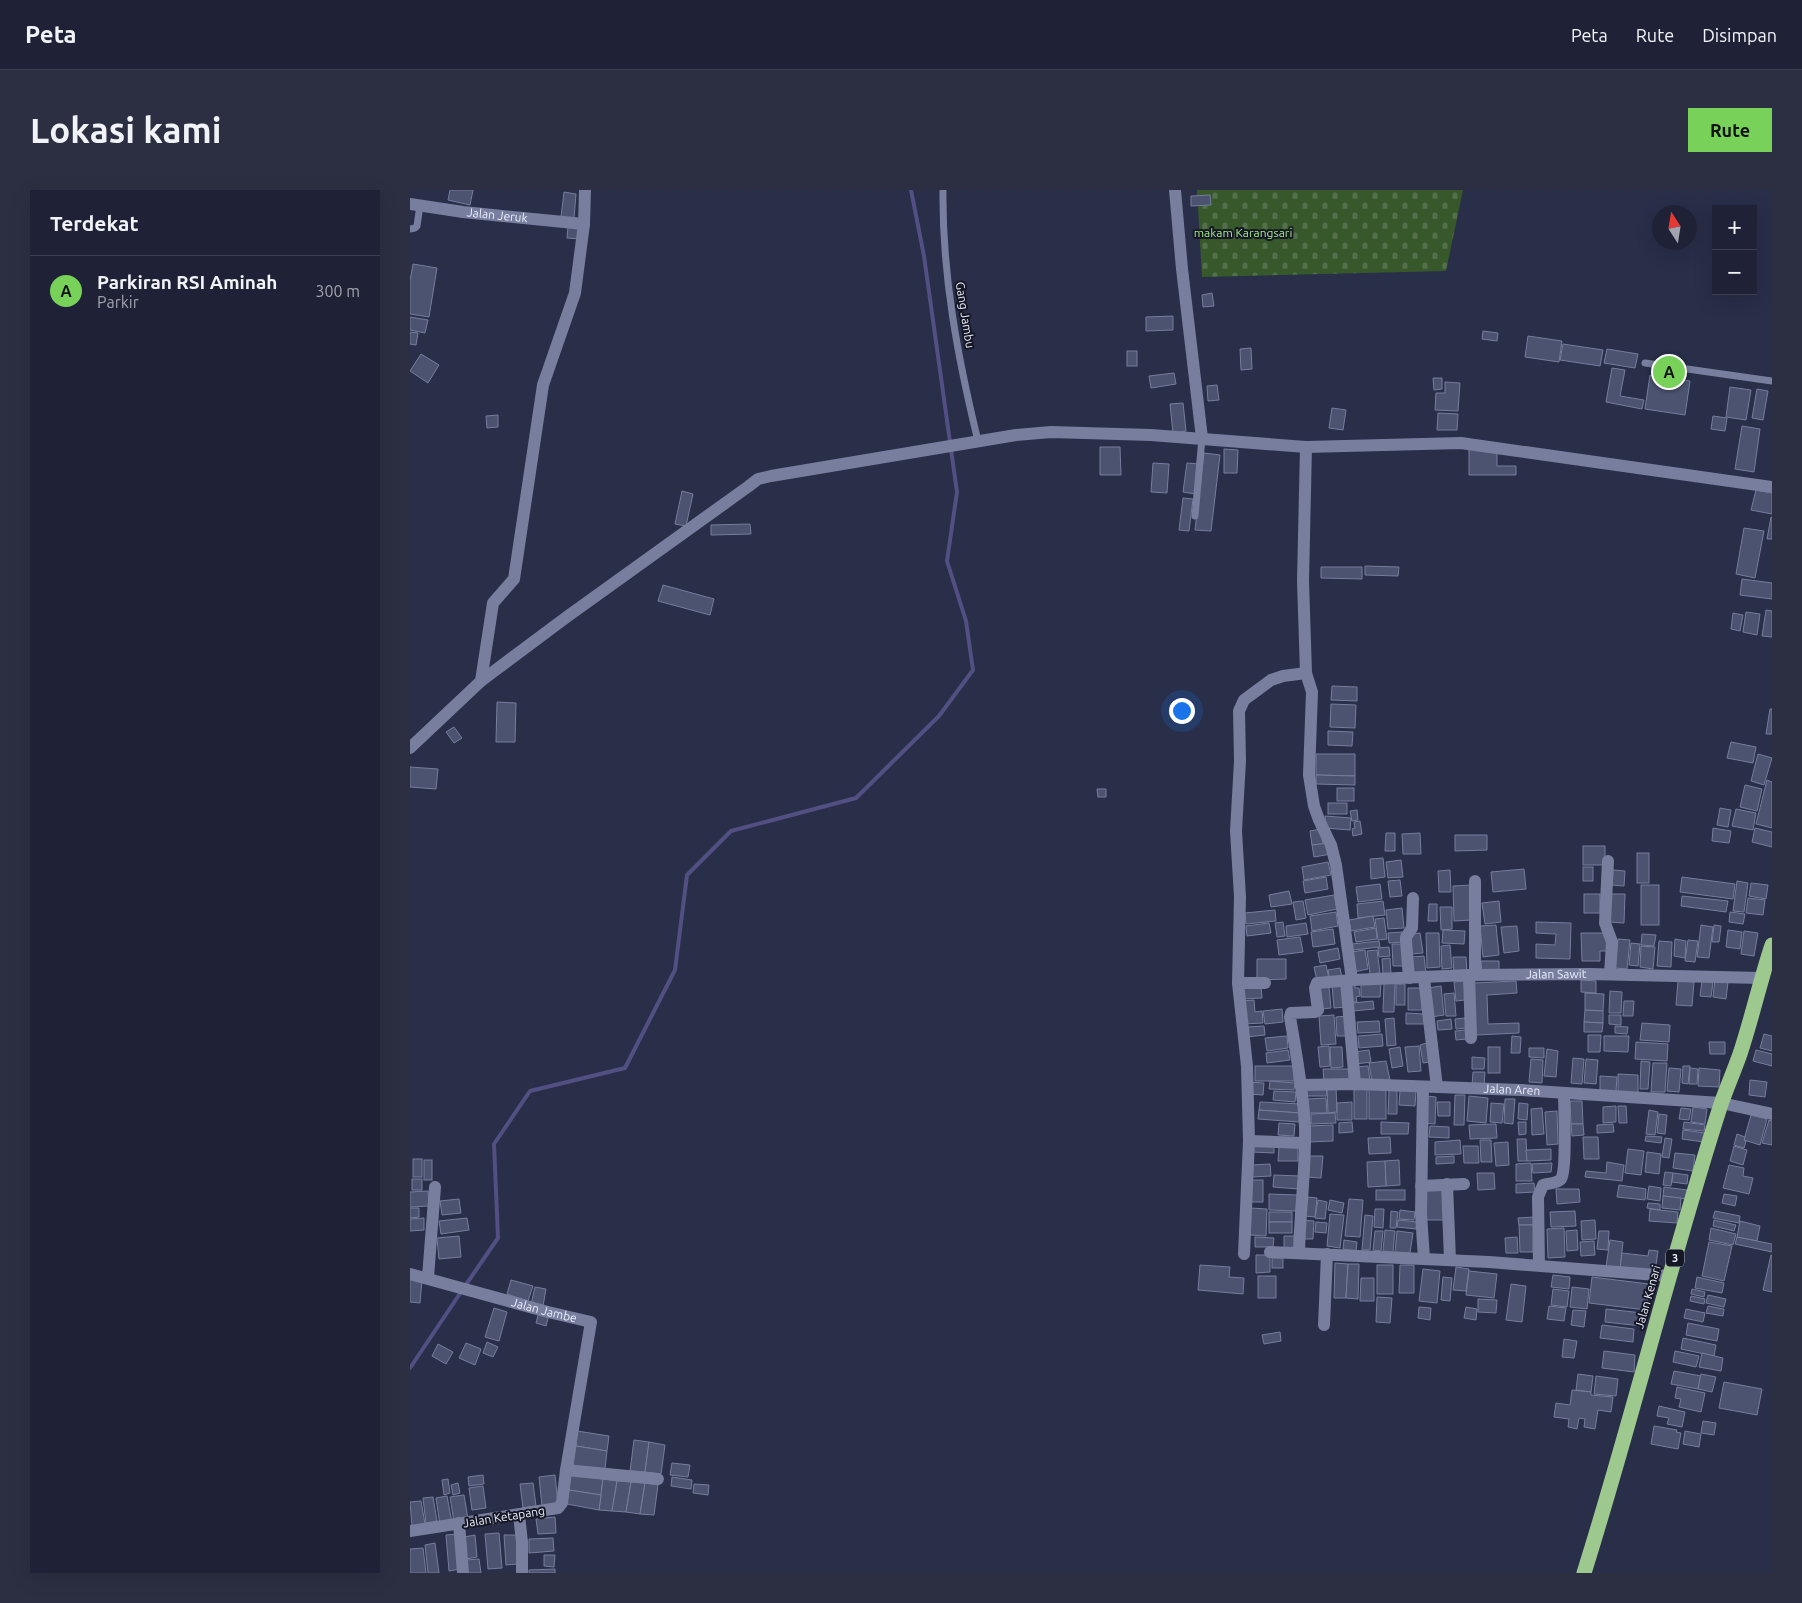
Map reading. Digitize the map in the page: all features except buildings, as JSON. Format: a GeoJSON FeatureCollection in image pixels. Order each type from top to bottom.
{"type":"FeatureCollection","features":[{"type":"Feature","properties":{"kind":"highway","name":"Jalan Kenari"},"geometry":{"type":"LineString","coordinates":[[1584,1573],[1618,1465],[1670,1276],[1721,1104],[1740,1054],[1772,945]]}},
{"type":"Feature","properties":{"kind":"street"},"geometry":{"type":"LineString","coordinates":[[481,681],[494,603],[514,579],[543,385],[575,293],[584,224],[585,190]]}},
{"type":"Feature","properties":{"kind":"street"},"geometry":{"type":"LineString","coordinates":[[1175,190],[1182,269],[1202,438]]}},
{"type":"Feature","properties":{"kind":"street","name":"Jalan Jeruk"},"geometry":{"type":"LineString","coordinates":[[415,205],[463,212],[584,224]]}},
{"type":"Feature","properties":{"kind":"street"},"geometry":{"type":"LineString","coordinates":[[410,748],[481,681],[758,479],[934,448],[1016,435],[1051,432],[1202,438],[1306,447],[1461,443],[1772,487]]}},
{"type":"Feature","properties":{"kind":"street"},"geometry":{"type":"LineString","coordinates":[[1306,447],[1303,581],[1306,674],[1312,692],[1309,775],[1314,806],[1331,845],[1336,865],[1349,980],[1355,1084]]}},
{"type":"Feature","properties":{"kind":"street"},"geometry":{"type":"LineString","coordinates":[[1244,1254],[1249,1142],[1246,1066],[1238,983],[1240,897],[1236,832],[1240,761],[1240,707],[1244,700],[1271,680],[1283,676],[1306,674]]}},
{"type":"Feature","properties":{"kind":"street"},"geometry":{"type":"LineString","coordinates":[[1608,861],[1605,924],[1612,942],[1610,974]]}},
{"type":"Feature","properties":{"kind":"street"},"geometry":{"type":"LineString","coordinates":[[1471,1038],[1474,881]]}},
{"type":"Feature","properties":{"kind":"street"},"geometry":{"type":"LineString","coordinates":[[1409,978],[1406,937],[1412,928],[1413,898]]}},
{"type":"Feature","properties":{"kind":"street","name":"Jalan Sawit"},"geometry":{"type":"LineString","coordinates":[[1301,1085],[1290,1016],[1291,1013],[1315,1012],[1318,1010],[1315,988],[1318,983],[1472,975],[1610,974],[1761,978]]}},
{"type":"Feature","properties":{"kind":"street"},"geometry":{"type":"LineString","coordinates":[[1424,978],[1437,1087]]}},
{"type":"Feature","properties":{"kind":"street"},"geometry":{"type":"LineString","coordinates":[[1238,983],[1265,983]]}},
{"type":"Feature","properties":{"kind":"street","name":"Jalan Aren"},"geometry":{"type":"LineString","coordinates":[[1301,1085],[1355,1084],[1564,1093],[1721,1104],[1772,1114]]}},
{"type":"Feature","properties":{"kind":"street"},"geometry":{"type":"LineString","coordinates":[[1299,1253],[1300,1218],[1305,1184],[1305,1128],[1301,1085]]}},
{"type":"Feature","properties":{"kind":"street"},"geometry":{"type":"LineString","coordinates":[[1423,1087],[1421,1214],[1424,1259]]}},
{"type":"Feature","properties":{"kind":"street"},"geometry":{"type":"LineString","coordinates":[[1538,1265],[1538,1197],[1543,1185],[1559,1181],[1562,1177],[1564,1093]]}},
{"type":"Feature","properties":{"kind":"street"},"geometry":{"type":"LineString","coordinates":[[1249,1142],[1304,1143]]}},
{"type":"Feature","properties":{"kind":"street"},"geometry":{"type":"LineString","coordinates":[[1447,1184],[1450,1260]]}},
{"type":"Feature","properties":{"kind":"street"},"geometry":{"type":"LineString","coordinates":[[1422,1186],[1464,1184]]}},
{"type":"Feature","properties":{"kind":"street"},"geometry":{"type":"LineString","coordinates":[[428,1278],[435,1187]]}},
{"type":"Feature","properties":{"kind":"street"},"geometry":{"type":"LineString","coordinates":[[1270,1252],[1510,1263],[1670,1276]]}},
{"type":"Feature","properties":{"kind":"street"},"geometry":{"type":"LineString","coordinates":[[1324,1325],[1327,1254]]}},
{"type":"Feature","properties":{"kind":"street","name":"Jalan Jambe"},"geometry":{"type":"LineString","coordinates":[[410,1274],[591,1322],[566,1470]]}},
{"type":"Feature","properties":{"kind":"street"},"geometry":{"type":"LineString","coordinates":[[566,1470],[658,1479]]}},
{"type":"Feature","properties":{"kind":"street","name":"Jalan Ketapang"},"geometry":{"type":"LineString","coordinates":[[410,1531],[558,1508],[562,1503],[566,1470]]}},
{"type":"Feature","properties":{"kind":"street"},"geometry":{"type":"LineString","coordinates":[[519,1515],[522,1542],[522,1573]]}},
{"type":"Feature","properties":{"kind":"street"},"geometry":{"type":"LineString","coordinates":[[459,1523],[463,1573]]}},
{"type":"Feature","properties":{"kind":"lane","name":"Gang Jambu"},"geometry":{"type":"LineString","coordinates":[[943,190],[943,228],[948,278],[974,442]]}},
{"type":"Feature","properties":{"kind":"lane"},"geometry":{"type":"LineString","coordinates":[[410,228],[417,226],[415,205]]}},
{"type":"Feature","properties":{"kind":"lane"},"geometry":{"type":"LineString","coordinates":[[1645,363],[1772,381]]}},
{"type":"Feature","properties":{"kind":"lane"},"geometry":{"type":"LineString","coordinates":[[1195,516],[1202,438]]}},
{"type":"Feature","properties":{"kind":"green space","name":"makam Karangsari"},"geometry":{"type":"Polygon","coordinates":[[[1197,190],[1463,190],[1446,271],[1202,277],[1197,190]]]}},
{"type":"Feature","properties":{"kind":"waterway"},"geometry":{"type":"LineString","coordinates":[[465,1286],[498,1238],[494,1144],[530,1091],[625,1068],[675,970],[687,875],[731,831],[856,798],[939,716],[973,670],[966,621],[947,561],[957,492],[924,256],[911,190]]}},
{"type":"Feature","properties":{"kind":"waterway"},"geometry":{"type":"LineString","coordinates":[[410,1368],[461,1292]]}},
{"type":"Feature","properties":{"kind":"place","name":"Parkiran RSI Aminah"},"geometry":{"type":"Point","coordinates":[1669,372]}}]}
